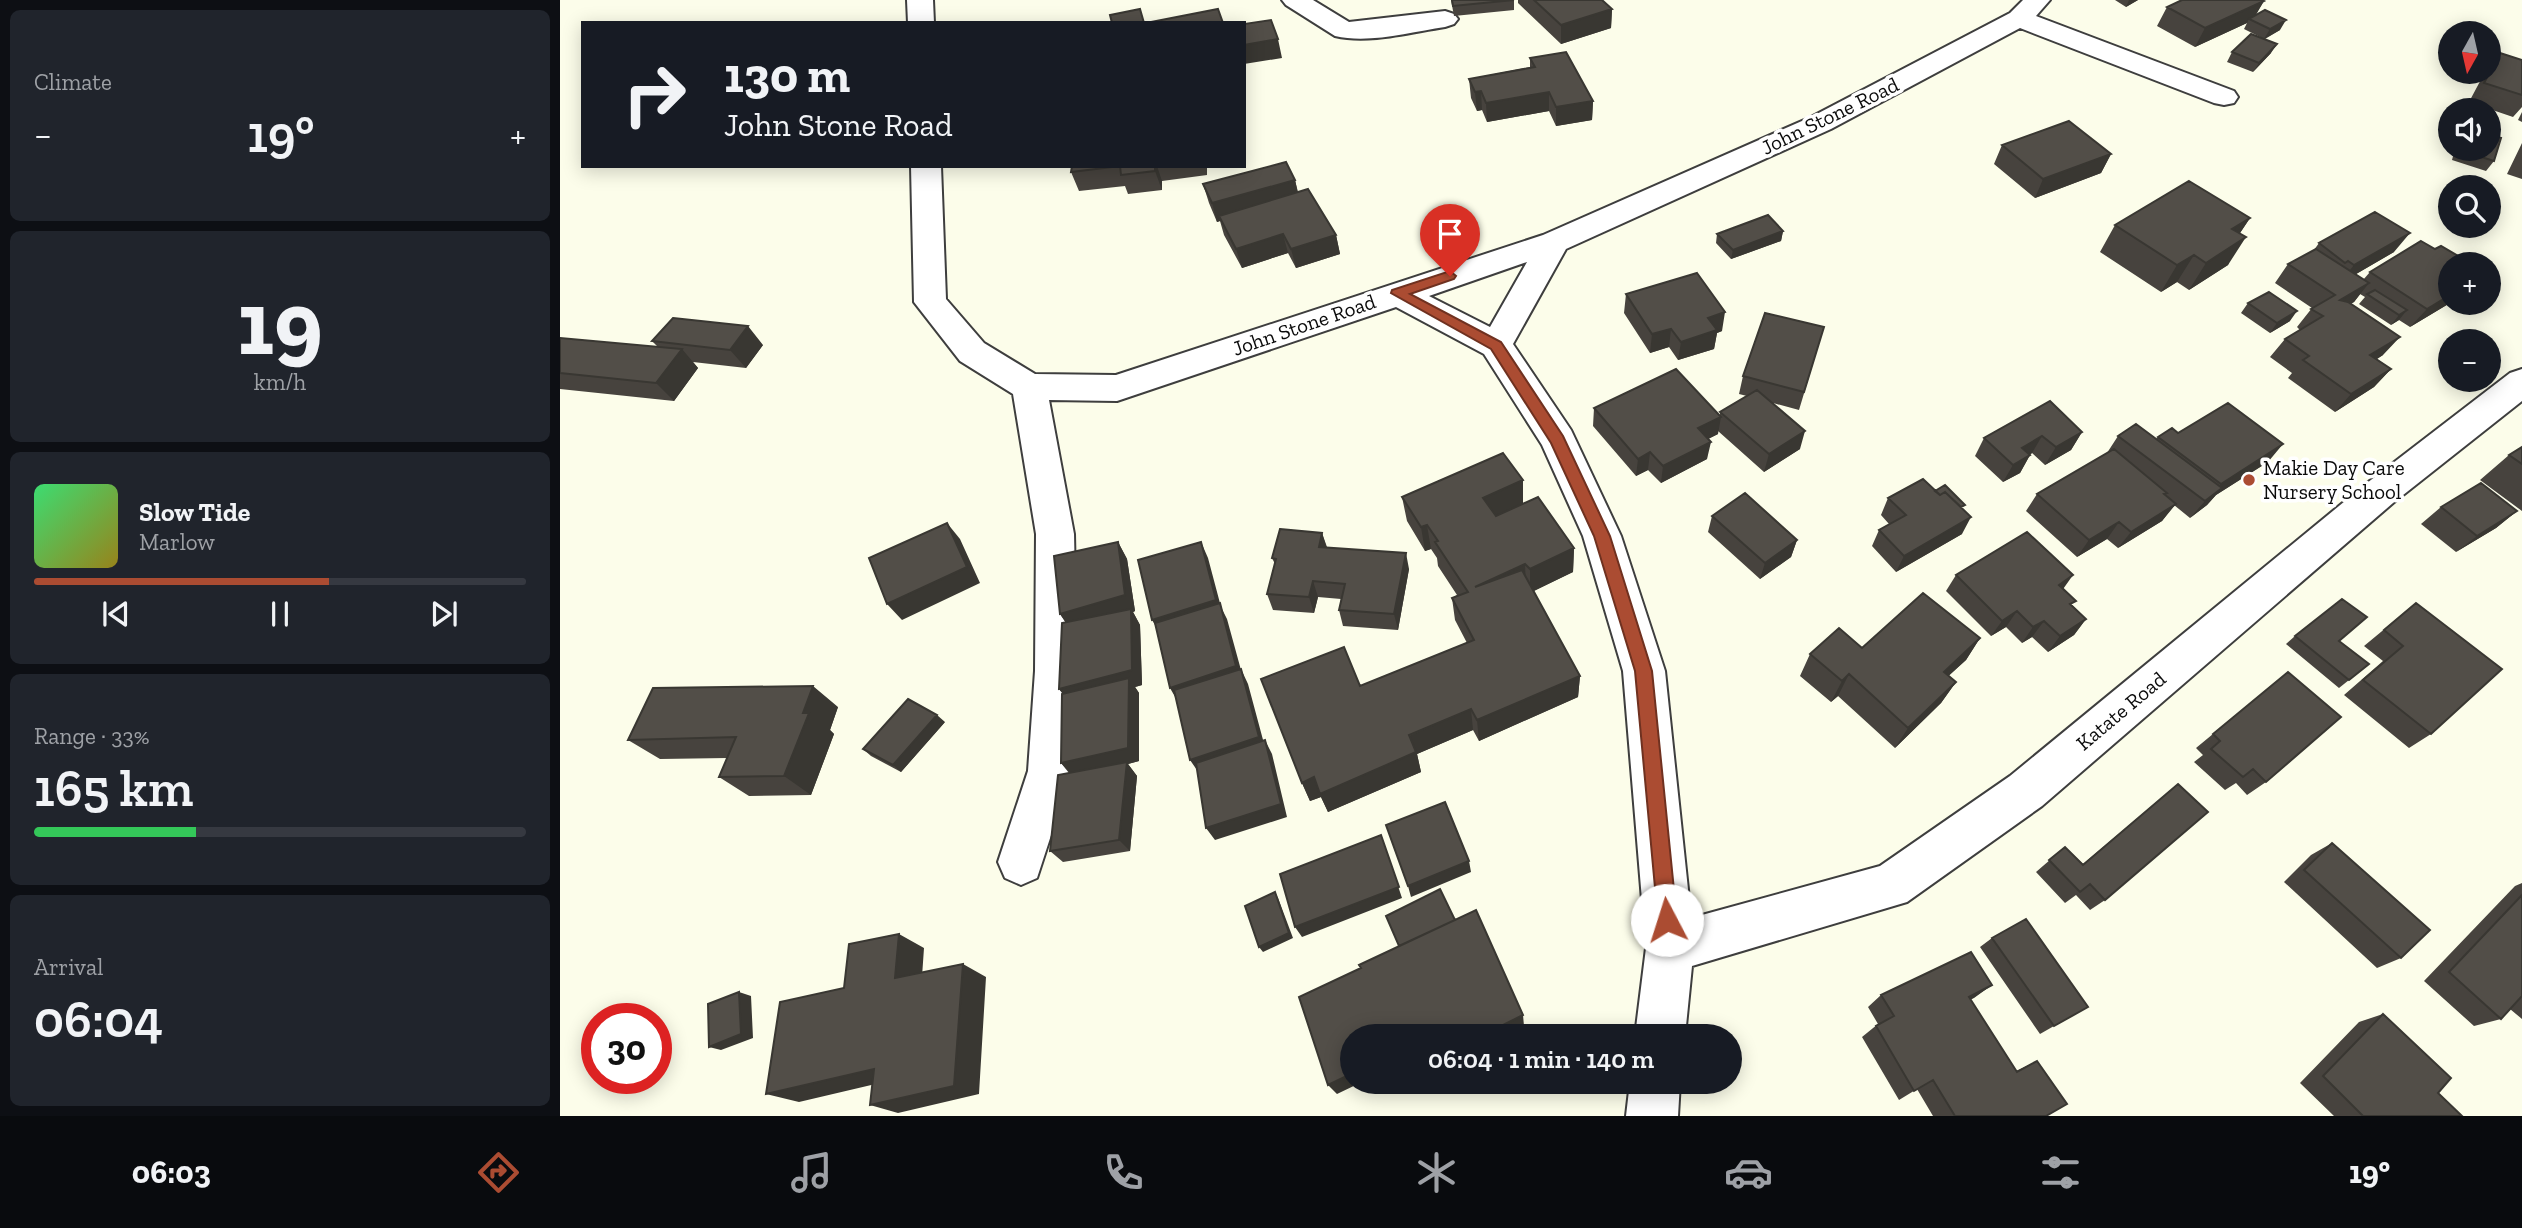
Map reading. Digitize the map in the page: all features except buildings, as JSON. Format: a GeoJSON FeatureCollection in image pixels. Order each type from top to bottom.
{"type":"FeatureCollection","features":[{"type":"Feature","properties":{"kind":"street"},"geometry":{"type":"LineString","coordinates":[[920,0],[921,21]]}},
{"type":"Feature","properties":{"kind":"street"},"geometry":{"type":"LineString","coordinates":[[1296,0],[1344,30],[1375,29],[1445,19]]}},
{"type":"Feature","properties":{"kind":"street"},"geometry":{"type":"LineString","coordinates":[[2028,9],[2224,97]]}},
{"type":"Feature","properties":{"kind":"street","name":"John Stone Road"},"geometry":{"type":"LineString","coordinates":[[1029,387],[1117,388],[1555,242],[1821,123],[2028,9]]}},
{"type":"Feature","properties":{"kind":"street"},"geometry":{"type":"LineString","coordinates":[[926,168],[930,302],[972,352],[1029,387],[1055,534],[1056,671],[1050,771],[1021,862]]}},
{"type":"Feature","properties":{"kind":"street"},"geometry":{"type":"LineString","coordinates":[[1496,345],[1555,242]]}},
{"type":"Feature","properties":{"kind":"street"},"geometry":{"type":"LineString","coordinates":[[1397,293],[1496,345],[1558,440],[1602,536],[1644,671],[1670,947],[1661,1024]]}},
{"type":"Feature","properties":{"kind":"street","name":"Katate Road"},"geometry":{"type":"LineString","coordinates":[[1670,947],[1891,886],[2026,792],[2379,494],[2522,382]]}},
{"type":"Feature","properties":{"kind":"street"},"geometry":{"type":"LineString","coordinates":[[1652,1116],[1654,1094]]}},
{"type":"Feature","properties":{"kind":"place","name":"Makie Day Care Nursery School"},"geometry":{"type":"Point","coordinates":[2249,480]}},
{"type":"Feature","properties":{"kind":"route"},"geometry":{"type":"LineString","coordinates":[[1450,276],[1397,293],[1496,345],[1558,440],[1602,536],[1644,671],[1667,920]]}}]}
